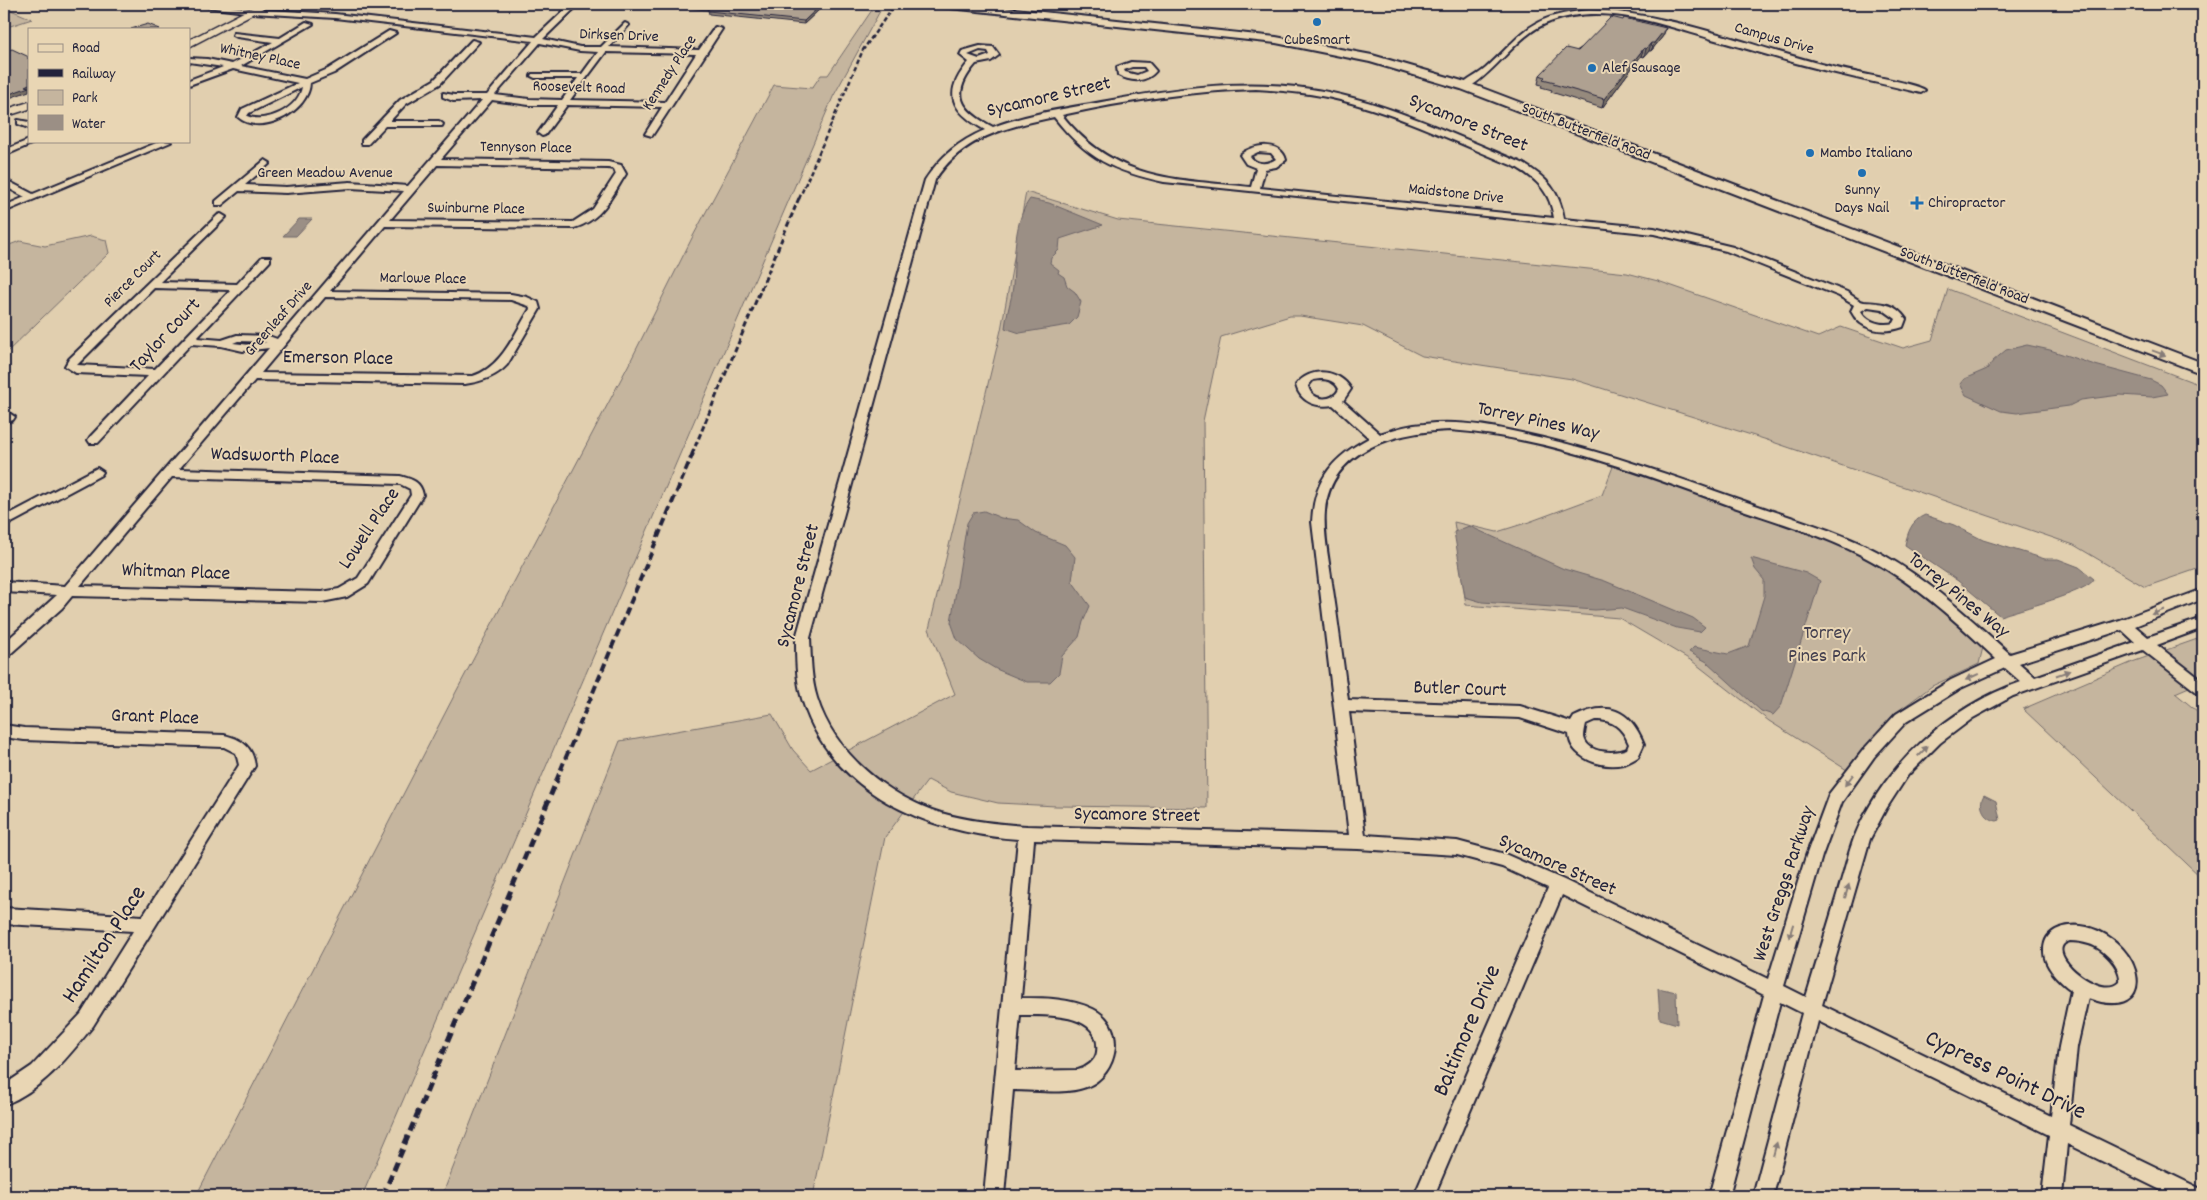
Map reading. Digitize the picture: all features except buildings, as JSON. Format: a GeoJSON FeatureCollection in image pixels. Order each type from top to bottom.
{"type":"FeatureCollection","features":[{"type":"Feature","properties":{"kind":"main road","name":"South Butterfield Road"},"geometry":{"type":"LineString","coordinates":[[941,4],[1285,41],[1378,60],[1465,86],[2117,334],[2137,344],[2203,369]]}},
{"type":"Feature","properties":{"kind":"main road"},"geometry":{"type":"LineString","coordinates":[[2117,334],[2141,332],[2203,354]]}},
{"type":"Feature","properties":{"kind":"street","name":"Dirksen Drive"},"geometry":{"type":"LineString","coordinates":[[199,4],[253,11],[335,16],[538,40],[567,48],[700,52]]}},
{"type":"Feature","properties":{"kind":"street"},"geometry":{"type":"LineString","coordinates":[[190,43],[266,4]]}},
{"type":"Feature","properties":{"kind":"street","name":"Greenleaf Drive"},"geometry":{"type":"LineString","coordinates":[[4,651],[41,619],[68,591],[538,40],[575,4]]}},
{"type":"Feature","properties":{"kind":"street","name":"Campus Drive"},"geometry":{"type":"LineString","coordinates":[[1465,86],[1482,77],[1529,30],[1539,24],[1566,16],[1595,13],[1650,18],[1816,66],[1921,90]]}},
{"type":"Feature","properties":{"kind":"street"},"geometry":{"type":"LineString","coordinates":[[190,83],[231,67],[309,24]]}},
{"type":"Feature","properties":{"kind":"street"},"geometry":{"type":"LineString","coordinates":[[542,133],[625,25]]}},
{"type":"Feature","properties":{"kind":"street","name":"Kennedy Place"},"geometry":{"type":"LineString","coordinates":[[649,134],[700,52],[718,29]]}},
{"type":"Feature","properties":{"kind":"street"},"geometry":{"type":"LineString","coordinates":[[306,82],[305,93],[285,112],[264,120],[250,120],[242,117],[251,108],[337,67],[392,33]]}},
{"type":"Feature","properties":{"kind":"street"},"geometry":{"type":"LineString","coordinates":[[237,35],[280,40]]}},
{"type":"Feature","properties":{"kind":"street"},"geometry":{"type":"LineString","coordinates":[[364,142],[403,102],[437,82],[475,42]]}},
{"type":"Feature","properties":{"kind":"street","name":"Whitney Place"},"geometry":{"type":"LineString","coordinates":[[190,53],[207,57],[207,61]]}},
{"type":"Feature","properties":{"kind":"street","name":"Whitney Place"},"geometry":{"type":"LineString","coordinates":[[190,60],[207,61],[306,82]]}},
{"type":"Feature","properties":{"kind":"street"},"geometry":{"type":"LineString","coordinates":[[974,61],[958,82],[957,101],[972,118],[992,130]]}},
{"type":"Feature","properties":{"kind":"street"},"geometry":{"type":"LineString","coordinates":[[536,76],[584,76]]}},
{"type":"Feature","properties":{"kind":"street"},"geometry":{"type":"LineString","coordinates":[[1141,77],[1158,94]]}},
{"type":"Feature","properties":{"kind":"street","name":"Sycamore Street"},"geometry":{"type":"LineString","coordinates":[[1559,221],[1553,192],[1534,174],[1519,165],[1366,104],[1304,90],[1263,86],[1214,86],[1158,94],[1056,114],[992,130],[974,138],[947,155],[939,164],[930,180],[803,638],[801,661],[812,712],[824,733],[848,764],[877,789],[931,816],[990,830],[1027,833],[1358,842],[1457,848],[1505,861],[1794,1000]]}},
{"type":"Feature","properties":{"kind":"street","name":"Roosevelt Road"},"geometry":{"type":"LineString","coordinates":[[418,94],[475,99],[490,97],[529,102],[667,105]]}},
{"type":"Feature","properties":{"kind":"street"},"geometry":{"type":"LineString","coordinates":[[4,114],[28,105]]}},
{"type":"Feature","properties":{"kind":"street","name":"Maidstone Drive"},"geometry":{"type":"LineString","coordinates":[[1056,114],[1081,143],[1093,153],[1128,170],[1172,181],[1654,231],[1695,239],[1756,259],[1843,294],[1861,305]]}},
{"type":"Feature","properties":{"kind":"street"},"geometry":{"type":"LineString","coordinates":[[383,123],[439,124]]}},
{"type":"Feature","properties":{"kind":"street"},"geometry":{"type":"LineString","coordinates":[[4,153],[32,142]]}},
{"type":"Feature","properties":{"kind":"street"},"geometry":{"type":"LineString","coordinates":[[4,209],[167,142]]}},
{"type":"Feature","properties":{"kind":"street","name":"Tennyson Place"},"geometry":{"type":"LineString","coordinates":[[434,162],[608,165],[618,168],[621,174],[597,213],[591,219],[570,226]]}},
{"type":"Feature","properties":{"kind":"street","name":"Green Meadow Avenue"},"geometry":{"type":"LineString","coordinates":[[219,203],[265,163]]}},
{"type":"Feature","properties":{"kind":"street"},"geometry":{"type":"LineString","coordinates":[[1254,190],[1261,166]]}},
{"type":"Feature","properties":{"kind":"street"},"geometry":{"type":"LineString","coordinates":[[4,182],[32,197]]}},
{"type":"Feature","properties":{"kind":"street","name":"Green Meadow Avenue"},"geometry":{"type":"LineString","coordinates":[[238,188],[286,190],[350,185],[412,189]]}},
{"type":"Feature","properties":{"kind":"street","name":"Pierce Court"},"geometry":{"type":"LineString","coordinates":[[157,373],[76,370],[71,366],[73,360],[221,217]]}},
{"type":"Feature","properties":{"kind":"street","name":"Swinburne Place"},"geometry":{"type":"LineString","coordinates":[[382,223],[570,226]]}},
{"type":"Feature","properties":{"kind":"street","name":"Taylor Court"},"geometry":{"type":"LineString","coordinates":[[94,440],[237,287],[266,259]]}},
{"type":"Feature","properties":{"kind":"street"},"geometry":{"type":"LineString","coordinates":[[152,285],[237,287]]}},
{"type":"Feature","properties":{"kind":"street","name":"Marlowe Place"},"geometry":{"type":"LineString","coordinates":[[322,294],[524,298]]}},
{"type":"Feature","properties":{"kind":"street","name":"Emerson Place"},"geometry":{"type":"LineString","coordinates":[[252,376],[465,381],[486,376],[501,365],[534,313],[534,304],[524,298]]}},
{"type":"Feature","properties":{"kind":"street"},"geometry":{"type":"LineString","coordinates":[[188,341],[223,342],[237,338],[269,339],[278,343]]}},
{"type":"Feature","properties":{"kind":"street"},"geometry":{"type":"LineString","coordinates":[[1335,400],[1377,438]]}},
{"type":"Feature","properties":{"kind":"street","name":"Torrey Pines Way"},"geometry":{"type":"LineString","coordinates":[[1358,842],[1318,522],[1318,505],[1323,486],[1344,458],[1377,438],[1402,431],[1431,426],[1463,426],[1498,430],[1635,467],[1821,534],[1877,558],[1936,598],[2032,683]]}},
{"type":"Feature","properties":{"kind":"street"},"geometry":{"type":"LineString","coordinates":[[4,523],[97,472]]}},
{"type":"Feature","properties":{"kind":"street","name":"Wadsworth Place"},"geometry":{"type":"LineString","coordinates":[[170,473],[379,480]]}},
{"type":"Feature","properties":{"kind":"street","name":"Lowell Place"},"geometry":{"type":"LineString","coordinates":[[283,596],[334,596],[363,581],[417,495],[417,491],[408,482],[379,480]]}},
{"type":"Feature","properties":{"kind":"street","name":"Whitman Place"},"geometry":{"type":"LineString","coordinates":[[4,587],[68,591],[283,596]]}},
{"type":"Feature","properties":{"kind":"street","name":"West Greggs Parkway"},"geometry":{"type":"LineString","coordinates":[[1719,1196],[1774,990],[1814,856],[1835,799],[1870,753],[1901,718],[1956,684],[2006,660],[2125,624],[2203,594]]}},
{"type":"Feature","properties":{"kind":"street"},"geometry":{"type":"LineString","coordinates":[[1763,1196],[1812,1009],[1862,838],[1880,804],[1904,770],[1935,739],[1968,714],[2008,692],[2203,623]]}},
{"type":"Feature","properties":{"kind":"street"},"geometry":{"type":"LineString","coordinates":[[2125,624],[2203,689]]}},
{"type":"Feature","properties":{"kind":"street","name":"Butler Court"},"geometry":{"type":"LineString","coordinates":[[1341,706],[1520,712],[1576,730]]}},
{"type":"Feature","properties":{"kind":"street","name":"Grant Place"},"geometry":{"type":"LineString","coordinates":[[4,731],[24,734],[234,743],[240,746],[247,756],[247,766],[226,802]]}},
{"type":"Feature","properties":{"kind":"street","name":"Hamilton Place"},"geometry":{"type":"LineString","coordinates":[[4,1096],[39,1073],[62,1051],[87,1020],[226,802]]}},
{"type":"Feature","properties":{"kind":"street"},"geometry":{"type":"LineString","coordinates":[[994,1196],[1027,833]]}},
{"type":"Feature","properties":{"kind":"street","name":"Baltimore Drive"},"geometry":{"type":"LineString","coordinates":[[1424,1196],[1558,885]]}},
{"type":"Feature","properties":{"kind":"street"},"geometry":{"type":"LineString","coordinates":[[4,916],[147,924]]}},
{"type":"Feature","properties":{"kind":"street"},"geometry":{"type":"LineString","coordinates":[[2052,1196],[2068,1046],[2081,986]]}},
{"type":"Feature","properties":{"kind":"street","name":"Cypress Point Drive"},"geometry":{"type":"LineString","coordinates":[[1794,1000],[2194,1196]]}},
{"type":"Feature","properties":{"kind":"street"},"geometry":{"type":"LineString","coordinates":[[1005,1080],[1070,1080],[1085,1078],[1098,1070],[1105,1056],[1107,1043],[1103,1028],[1091,1016],[1076,1011],[1012,1006]]}},
{"type":"Feature","properties":{"kind":"green space"},"geometry":{"type":"Polygon","coordinates":[[[4,7],[32,19],[4,28],[4,7]]]}},
{"type":"Feature","properties":{"kind":"green space"},"geometry":{"type":"Polygon","coordinates":[[[872,10],[880,11],[833,97],[362,1196],[196,1196],[456,692],[630,362],[692,238],[774,85],[812,88],[821,75],[828,75],[872,10]]]}},
{"type":"Feature","properties":{"kind":"green space"},"geometry":{"type":"Polygon","coordinates":[[[1026,192],[1118,220],[1627,273],[1658,281],[1818,337],[1841,327],[1903,348],[1932,340],[1948,289],[2203,386],[2203,567],[2145,587],[2074,545],[1764,439],[1572,379],[1422,356],[1363,326],[1290,316],[1221,337],[1203,421],[1207,808],[1056,806],[998,803],[951,792],[928,780],[885,837],[813,1196],[442,1196],[620,741],[772,714],[793,750],[811,770],[955,694],[929,629],[1001,330],[1026,192]]]}},
{"type":"Feature","properties":{"kind":"green space"},"geometry":{"type":"Polygon","coordinates":[[[91,236],[106,240],[109,253],[4,355],[4,247],[20,241],[45,246],[91,236]]]}},
{"type":"Feature","properties":{"kind":"green space","name":"Torrey Pines Park"},"geometry":{"type":"Polygon","coordinates":[[[1614,464],[1832,542],[1869,559],[1891,572],[1952,619],[1983,647],[1979,664],[1932,686],[1893,715],[1847,770],[1769,721],[1692,661],[1619,618],[1466,605],[1454,522],[1497,532],[1529,522],[1602,495],[1614,464]]]}},
{"type":"Feature","properties":{"kind":"green space"},"geometry":{"type":"Polygon","coordinates":[[[2203,637],[2203,681],[2175,693],[2203,716],[2203,879],[2023,709],[2135,661],[2203,637]]]}},
{"type":"Feature","properties":{"kind":"water"},"geometry":{"type":"Polygon","coordinates":[[[1030,199],[1049,203],[1103,225],[1060,239],[1059,250],[1051,258],[1050,263],[1059,270],[1058,273],[1064,277],[1067,286],[1075,292],[1081,302],[1077,317],[1069,325],[1020,333],[1005,328],[1012,291],[1020,218],[1030,199]]]}},
{"type":"Feature","properties":{"kind":"water"},"geometry":{"type":"Polygon","coordinates":[[[299,219],[312,219],[296,236],[283,236],[299,219]]]}},
{"type":"Feature","properties":{"kind":"water"},"geometry":{"type":"Polygon","coordinates":[[[2027,345],[2151,380],[2161,385],[2168,394],[2152,397],[2120,395],[2081,400],[2069,406],[2017,413],[2001,411],[1966,395],[1960,384],[1964,379],[1987,369],[2006,350],[2027,345]]]}},
{"type":"Feature","properties":{"kind":"water"},"geometry":{"type":"Polygon","coordinates":[[[984,511],[1001,518],[1018,520],[1036,533],[1065,545],[1075,557],[1072,581],[1090,606],[1079,637],[1062,656],[1059,673],[1050,682],[1027,682],[996,669],[979,659],[957,639],[951,622],[967,523],[973,513],[984,511]]]}},
{"type":"Feature","properties":{"kind":"water"},"geometry":{"type":"Polygon","coordinates":[[[1925,515],[1954,525],[1983,540],[2045,559],[2058,559],[2079,567],[2094,579],[2089,584],[2067,595],[2000,616],[1958,581],[1905,545],[1913,524],[1925,515]]]}},
{"type":"Feature","properties":{"kind":"water"},"geometry":{"type":"Polygon","coordinates":[[[1469,526],[1564,569],[1605,581],[1693,618],[1705,627],[1700,632],[1677,628],[1622,608],[1595,610],[1482,602],[1465,597],[1454,532],[1469,526]]]}},
{"type":"Feature","properties":{"kind":"water"},"geometry":{"type":"Polygon","coordinates":[[[1751,558],[1806,573],[1820,581],[1781,706],[1773,715],[1761,711],[1707,662],[1689,652],[1694,647],[1728,654],[1749,646],[1764,596],[1764,580],[1755,569],[1751,558]]]}},
{"type":"Feature","properties":{"kind":"water"},"geometry":{"type":"Polygon","coordinates":[[[1984,795],[1996,801],[2000,820],[1997,821],[1989,818],[1983,811],[1981,803],[1984,795]]]}},
{"type":"Feature","properties":{"kind":"water"},"geometry":{"type":"Polygon","coordinates":[[[1658,988],[1676,992],[1677,1024],[1660,1019],[1658,988]]]}},
{"type":"Feature","properties":{"kind":"railway"},"geometry":{"type":"LineString","coordinates":[[799,199],[863,50],[895,4]]}},
{"type":"Feature","properties":{"kind":"railway"},"geometry":{"type":"LineString","coordinates":[[692,454],[799,198]]}},
{"type":"Feature","properties":{"kind":"railway"},"geometry":{"type":"LineString","coordinates":[[556,781],[693,453]]}},
{"type":"Feature","properties":{"kind":"railway"},"geometry":{"type":"LineString","coordinates":[[383,1196],[557,780]]}},
{"type":"Feature","properties":{"kind":"place","name":"CubeSmart"},"geometry":{"type":"Point","coordinates":[1317,22]}},
{"type":"Feature","properties":{"kind":"place","name":"Alef Sausage"},"geometry":{"type":"Point","coordinates":[1592,68]}},
{"type":"Feature","properties":{"kind":"place","name":"Mambo Italiano"},"geometry":{"type":"Point","coordinates":[1810,153]}},
{"type":"Feature","properties":{"kind":"place","name":"Sunny Days Nail"},"geometry":{"type":"Point","coordinates":[1862,173]}},
{"type":"Feature","properties":{"kind":"place","name":"Chiropractor"},"geometry":{"type":"Point","coordinates":[1917,203]}}]}
